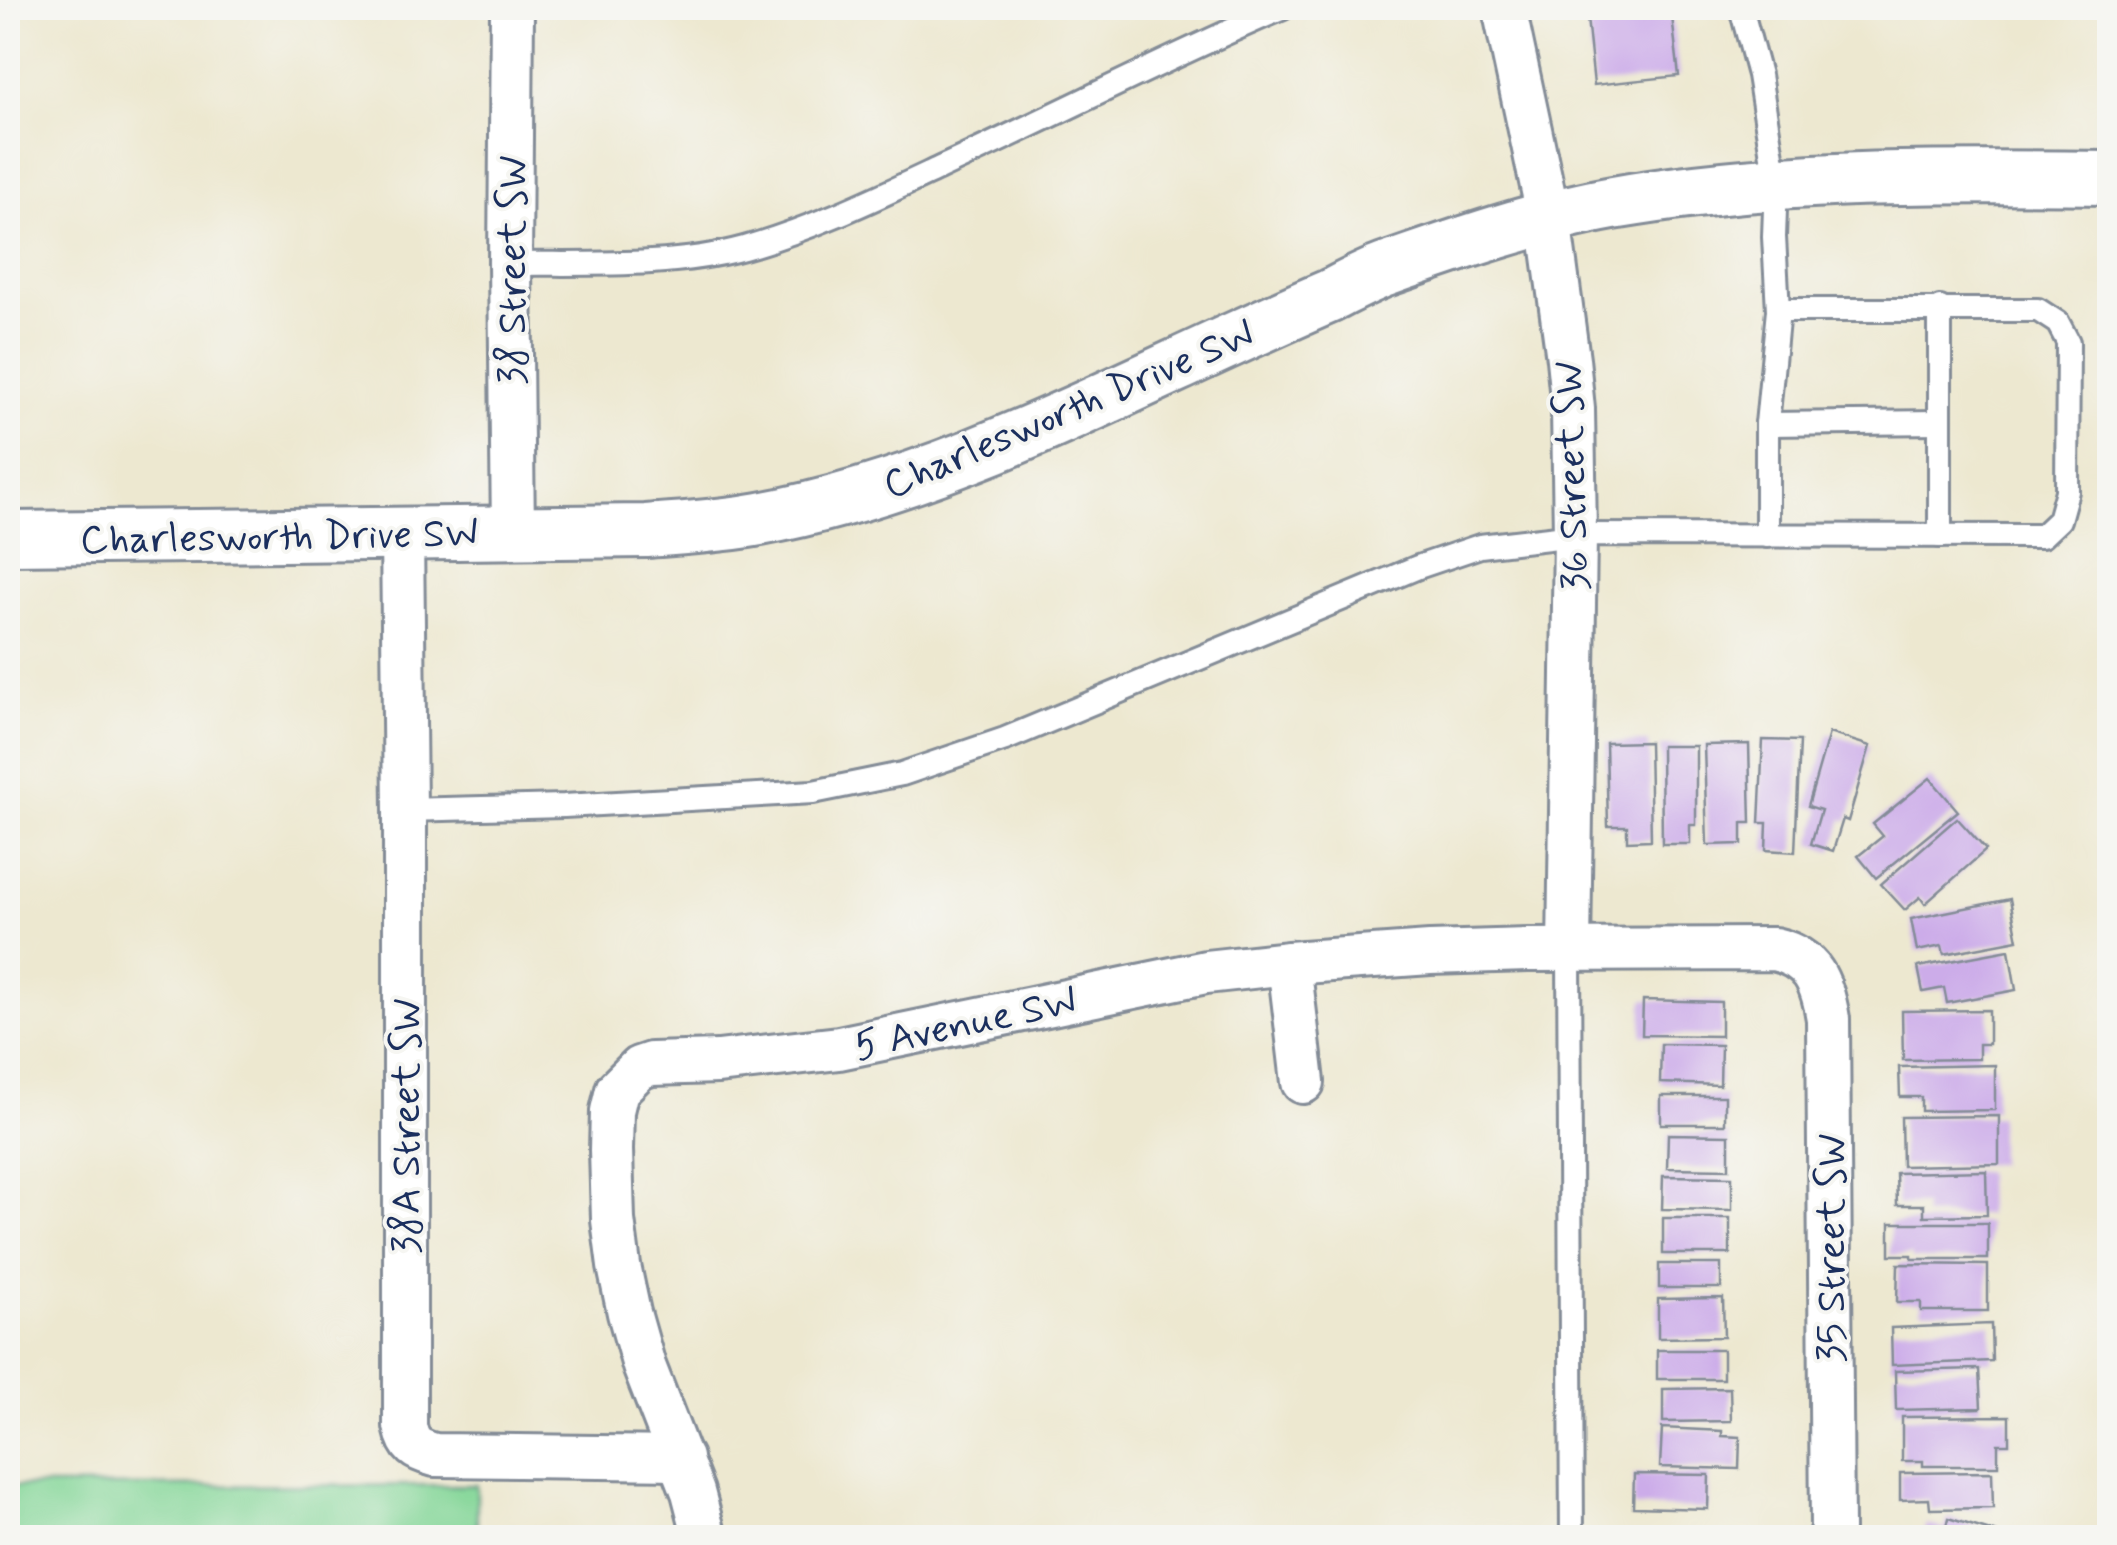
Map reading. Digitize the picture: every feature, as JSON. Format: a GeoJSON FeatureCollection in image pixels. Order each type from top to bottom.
{"type":"FeatureCollection","features":[{"type":"Feature","properties":{"kind":"street","name":"38 Street SW"},"geometry":{"type":"LineString","coordinates":[[512,8],[513,533]]}},
{"type":"Feature","properties":{"kind":"street","name":"36 Street SW"},"geometry":{"type":"LineString","coordinates":[[1504,8],[1549,218],[1571,392],[1575,535],[1569,950]]}},
{"type":"Feature","properties":{"kind":"street","name":"Charlesworth Drive SW"},"geometry":{"type":"LineString","coordinates":[[8,538],[646,531],[762,519],[868,493],[978,452],[1381,272],[1549,218],[1610,204],[1776,182],[1892,177],[2110,178]]}},
{"type":"Feature","properties":{"kind":"street","name":"38A Street SW"},"geometry":{"type":"LineString","coordinates":[[402,534],[408,1441],[420,1451],[435,1455],[681,1458]]}},
{"type":"Feature","properties":{"kind":"street","name":"5 Avenue SW"},"geometry":{"type":"LineString","coordinates":[[681,1458],[634,1331],[613,1220],[612,1110],[617,1090],[639,1068],[838,1048],[1206,972],[1289,962],[1430,953],[1774,949],[1789,952],[1806,963]]}},
{"type":"Feature","properties":{"kind":"street"},"geometry":{"type":"LineString","coordinates":[[1289,962],[1303,1082]]}},
{"type":"Feature","properties":{"kind":"street","name":"35 Street SW"},"geometry":{"type":"LineString","coordinates":[[1806,963],[1818,980],[1828,1019],[1832,1509],[1829,1538]]}},
{"type":"Feature","properties":{"kind":"street"},"geometry":{"type":"LineString","coordinates":[[681,1458],[705,1538]]}},
{"type":"Feature","properties":{"kind":"lane"},"geometry":{"type":"LineString","coordinates":[[510,264],[627,262],[741,249],[798,230],[906,184],[1283,8]]}},
{"type":"Feature","properties":{"kind":"lane"},"geometry":{"type":"LineString","coordinates":[[1741,8],[1759,75],[1776,182],[1778,310],[1767,424],[1767,536]]}},
{"type":"Feature","properties":{"kind":"lane"},"geometry":{"type":"LineString","coordinates":[[1940,308],[1940,536]]}},
{"type":"Feature","properties":{"kind":"lane"},"geometry":{"type":"LineString","coordinates":[[405,810],[564,806],[813,792],[902,774],[1005,739],[1418,567],[1480,546],[1575,535],[2042,536],[2059,520],[2067,490],[2068,342],[2058,323],[2038,310],[1778,310]]}},
{"type":"Feature","properties":{"kind":"lane"},"geometry":{"type":"LineString","coordinates":[[1767,424],[1940,422]]}},
{"type":"Feature","properties":{"kind":"lane"},"geometry":{"type":"LineString","coordinates":[[1569,950],[1572,1538]]}},
{"type":"Feature","properties":{"kind":"green space"},"geometry":{"type":"Polygon","coordinates":[[[477,1485],[477,1537],[8,1537],[8,1486],[477,1485]]]}},
{"type":"Feature","properties":{"kind":"building"},"geometry":{"type":"Polygon","coordinates":[[[1586,8],[1671,8],[1679,76],[1594,85],[1586,8]]]}},
{"type":"Feature","properties":{"kind":"building"},"geometry":{"type":"Polygon","coordinates":[[[1829,733],[1870,746],[1848,821],[1843,819],[1833,851],[1811,844],[1821,810],[1808,806],[1829,733]]]}},
{"type":"Feature","properties":{"kind":"building"},"geometry":{"type":"Polygon","coordinates":[[[1763,740],[1800,741],[1795,852],[1766,850],[1767,823],[1759,823],[1763,740]]]}},
{"type":"Feature","properties":{"kind":"building"},"geometry":{"type":"Polygon","coordinates":[[[1649,742],[1651,840],[1627,841],[1627,826],[1608,826],[1606,743],[1649,742]]]}},
{"type":"Feature","properties":{"kind":"building"},"geometry":{"type":"Polygon","coordinates":[[[1749,744],[1751,823],[1742,823],[1742,844],[1707,845],[1704,745],[1749,744]]]}},
{"type":"Feature","properties":{"kind":"building"},"geometry":{"type":"Polygon","coordinates":[[[1661,746],[1696,746],[1696,825],[1690,825],[1690,844],[1662,844],[1661,746]]]}},
{"type":"Feature","properties":{"kind":"building"},"geometry":{"type":"Polygon","coordinates":[[[1930,778],[1958,811],[1876,878],[1858,856],[1883,836],[1873,824],[1930,778]]]}},
{"type":"Feature","properties":{"kind":"building"},"geometry":{"type":"Polygon","coordinates":[[[1957,818],[1986,850],[1925,904],[1920,897],[1905,910],[1881,884],[1957,818]]]}},
{"type":"Feature","properties":{"kind":"building"},"geometry":{"type":"Polygon","coordinates":[[[2010,899],[2018,940],[1944,954],[1942,946],[1917,951],[1911,919],[2010,899]]]}},
{"type":"Feature","properties":{"kind":"building"},"geometry":{"type":"Polygon","coordinates":[[[2009,950],[2016,990],[1947,1003],[1944,988],[1923,992],[1918,967],[2009,950]]]}},
{"type":"Feature","properties":{"kind":"building"},"geometry":{"type":"Polygon","coordinates":[[[1643,1000],[1721,1002],[1721,1036],[1642,1035],[1643,1000]]]}},
{"type":"Feature","properties":{"kind":"building"},"geometry":{"type":"Polygon","coordinates":[[[1989,1010],[1989,1044],[1979,1044],[1979,1059],[1903,1060],[1902,1011],[1989,1010]]]}},
{"type":"Feature","properties":{"kind":"building"},"geometry":{"type":"Polygon","coordinates":[[[1661,1044],[1721,1045],[1720,1085],[1660,1083],[1661,1044]]]}},
{"type":"Feature","properties":{"kind":"building"},"geometry":{"type":"Polygon","coordinates":[[[1995,1065],[1995,1110],[1921,1111],[1921,1097],[1900,1097],[1899,1067],[1995,1065]]]}},
{"type":"Feature","properties":{"kind":"building"},"geometry":{"type":"Polygon","coordinates":[[[1661,1096],[1725,1096],[1725,1124],[1661,1124],[1661,1096]]]}},
{"type":"Feature","properties":{"kind":"building"},"geometry":{"type":"Polygon","coordinates":[[[1999,1116],[1999,1164],[1902,1166],[1901,1117],[1999,1116]]]}},
{"type":"Feature","properties":{"kind":"building"},"geometry":{"type":"Polygon","coordinates":[[[1668,1134],[1729,1135],[1729,1169],[1667,1168],[1668,1134]]]}},
{"type":"Feature","properties":{"kind":"building"},"geometry":{"type":"Polygon","coordinates":[[[1986,1171],[1987,1215],[1924,1216],[1924,1205],[1897,1205],[1896,1173],[1986,1171]]]}},
{"type":"Feature","properties":{"kind":"building"},"geometry":{"type":"Polygon","coordinates":[[[1663,1176],[1732,1177],[1732,1210],[1662,1209],[1663,1176]]]}},
{"type":"Feature","properties":{"kind":"building"},"geometry":{"type":"Polygon","coordinates":[[[1663,1218],[1730,1218],[1730,1254],[1663,1254],[1663,1218]]]}},
{"type":"Feature","properties":{"kind":"building"},"geometry":{"type":"Polygon","coordinates":[[[1890,1223],[1988,1223],[1988,1259],[1912,1259],[1912,1255],[1890,1255],[1890,1223]]]}},
{"type":"Feature","properties":{"kind":"building"},"geometry":{"type":"Polygon","coordinates":[[[1659,1264],[1721,1264],[1721,1288],[1659,1288],[1659,1264]]]}},
{"type":"Feature","properties":{"kind":"building"},"geometry":{"type":"Polygon","coordinates":[[[1898,1264],[1988,1265],[1988,1311],[1921,1311],[1921,1302],[1897,1302],[1898,1264]]]}},
{"type":"Feature","properties":{"kind":"building"},"geometry":{"type":"Polygon","coordinates":[[[1723,1298],[1724,1337],[1658,1338],[1658,1299],[1723,1298]]]}},
{"type":"Feature","properties":{"kind":"building"},"geometry":{"type":"Polygon","coordinates":[[[1991,1324],[1992,1361],[1892,1365],[1891,1328],[1991,1324]]]}},
{"type":"Feature","properties":{"kind":"building"},"geometry":{"type":"Polygon","coordinates":[[[1657,1350],[1723,1350],[1723,1379],[1657,1379],[1657,1350]]]}},
{"type":"Feature","properties":{"kind":"building"},"geometry":{"type":"Polygon","coordinates":[[[1979,1369],[1981,1408],[1896,1410],[1895,1371],[1979,1369]]]}},
{"type":"Feature","properties":{"kind":"building"},"geometry":{"type":"Polygon","coordinates":[[[1730,1388],[1731,1421],[1663,1422],[1663,1389],[1730,1388]]]}},
{"type":"Feature","properties":{"kind":"building"},"geometry":{"type":"Polygon","coordinates":[[[2009,1416],[2009,1444],[1998,1444],[1998,1466],[1923,1466],[1923,1461],[1902,1461],[1902,1417],[2009,1416]]]}},
{"type":"Feature","properties":{"kind":"building"},"geometry":{"type":"Polygon","coordinates":[[[1662,1428],[1722,1431],[1722,1436],[1740,1437],[1739,1469],[1660,1467],[1662,1428]]]}},
{"type":"Feature","properties":{"kind":"building"},"geometry":{"type":"Polygon","coordinates":[[[1992,1472],[1993,1508],[1930,1509],[1929,1499],[1900,1500],[1900,1473],[1992,1472]]]}},
{"type":"Feature","properties":{"kind":"building"},"geometry":{"type":"Polygon","coordinates":[[[1634,1474],[1709,1475],[1708,1509],[1633,1507],[1634,1474]]]}},
{"type":"Feature","properties":{"kind":"building"},"geometry":{"type":"Polygon","coordinates":[[[1948,1518],[2010,1538],[1923,1538],[1927,1524],[1945,1530],[1948,1518]]]}}]}
